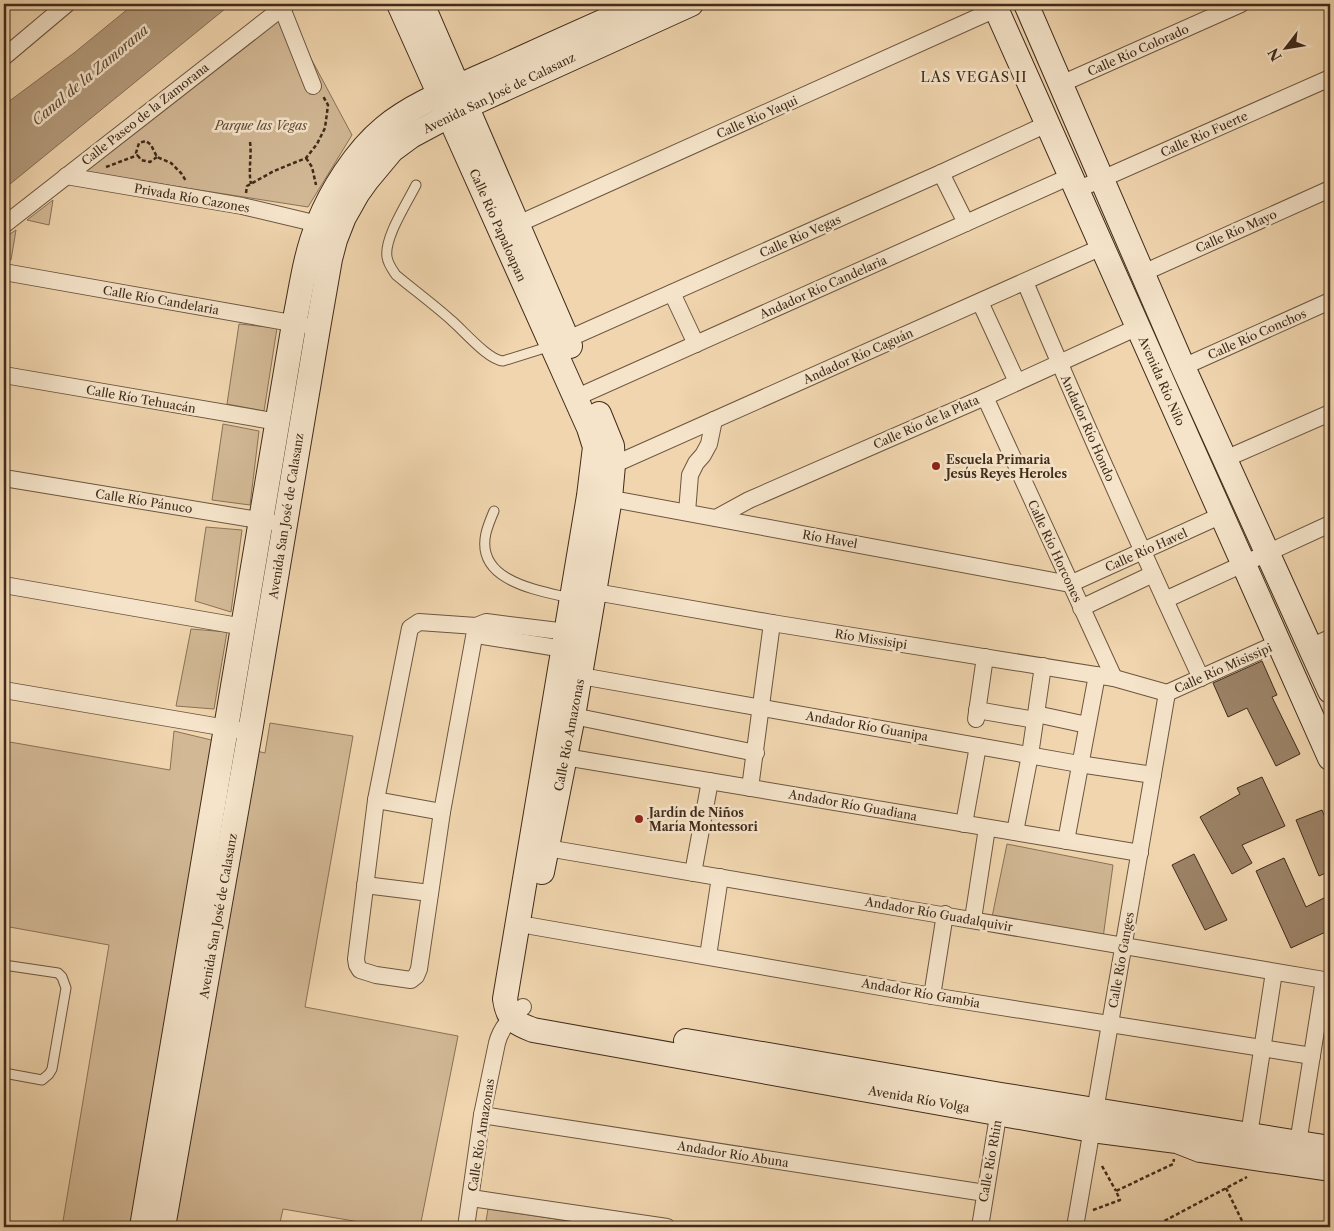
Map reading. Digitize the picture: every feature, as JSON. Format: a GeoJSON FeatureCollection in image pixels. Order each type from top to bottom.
{"type":"FeatureCollection","features":[{"type":"Feature","properties":{"kind":"street"},"geometry":{"type":"LineString","coordinates":[[4,57],[67,4]]}},
{"type":"Feature","properties":{"kind":"street","name":"Calle Río Papaloapan"},"geometry":{"type":"LineString","coordinates":[[399,4],[453,100],[518,224],[560,343]]}},
{"type":"Feature","properties":{"kind":"street","name":"Calle Río Papaloapan"},"geometry":{"type":"LineString","coordinates":[[422,4],[453,100],[582,395],[589,428],[607,453]]}},
{"type":"Feature","properties":{"kind":"street","name":"Avenida San José de Calasanz"},"geometry":{"type":"LineString","coordinates":[[163,1227],[250,732],[318,328],[335,240],[344,217],[357,194],[392,150],[453,100],[643,4]]}},
{"type":"Feature","properties":{"kind":"street","name":"Avenida San José de Calasanz"},"geometry":{"type":"LineString","coordinates":[[142,1227],[294,324],[318,224],[336,188],[354,161],[369,142],[394,120],[453,100],[691,4]]}},
{"type":"Feature","properties":{"kind":"street","name":"Avenida Río Nilo"},"geometry":{"type":"LineString","coordinates":[[1026,4],[1183,367],[1267,553],[1320,642],[1330,691]]}},
{"type":"Feature","properties":{"kind":"street","name":"Calle Río Colorado"},"geometry":{"type":"LineString","coordinates":[[1061,84],[1242,4]]}},
{"type":"Feature","properties":{"kind":"street"},"geometry":{"type":"LineString","coordinates":[[285,6],[313,86]]}},
{"type":"Feature","properties":{"kind":"street","name":"Calle Paseo de la Zamorana"},"geometry":{"type":"LineString","coordinates":[[4,225],[285,6]]}},
{"type":"Feature","properties":{"kind":"street","name":"Avenida Río Nilo"},"geometry":{"type":"LineString","coordinates":[[995,6],[1330,758]]}},
{"type":"Feature","properties":{"kind":"street","name":"Calle Río Yaqui"},"geometry":{"type":"LineString","coordinates":[[518,224],[995,6]]}},
{"type":"Feature","properties":{"kind":"street","name":"Calle Río Fuerte"},"geometry":{"type":"LineString","coordinates":[[1074,183],[1102,179],[1330,78]]}},
{"type":"Feature","properties":{"kind":"street","name":"Calle Río Vegas"},"geometry":{"type":"LineString","coordinates":[[560,343],[1047,124]]}},
{"type":"Feature","properties":{"kind":"street"},"geometry":{"type":"LineString","coordinates":[[941,173],[966,223]]}},
{"type":"Feature","properties":{"kind":"street","name":"Privada Río Cazones"},"geometry":{"type":"LineString","coordinates":[[66,176],[242,206],[318,224]]}},
{"type":"Feature","properties":{"kind":"street","name":"Andador Río Candelaria"},"geometry":{"type":"LineString","coordinates":[[582,395],[966,223],[1074,183]]}},
{"type":"Feature","properties":{"kind":"street","name":"Calle Río Mayo"},"geometry":{"type":"LineString","coordinates":[[1143,273],[1330,189]]}},
{"type":"Feature","properties":{"kind":"street","name":"Andador Río Caguán"},"geometry":{"type":"LineString","coordinates":[[607,453],[714,420],[1102,247]]}},
{"type":"Feature","properties":{"kind":"street","name":"Calle Río Candelaria"},"geometry":{"type":"LineString","coordinates":[[4,272],[318,328]]}},
{"type":"Feature","properties":{"kind":"street","name":"Andador Río Hondo"},"geometry":{"type":"LineString","coordinates":[[1025,282],[1059,363],[1201,678]]}},
{"type":"Feature","properties":{"kind":"street"},"geometry":{"type":"LineString","coordinates":[[672,293],[696,344]]}},
{"type":"Feature","properties":{"kind":"street","name":"Calle Río Conchos"},"geometry":{"type":"LineString","coordinates":[[1183,367],[1330,300]]}},
{"type":"Feature","properties":{"kind":"street"},"geometry":{"type":"LineString","coordinates":[[980,302],[1017,382]]}},
{"type":"Feature","properties":{"kind":"street","name":"Calle Río de la Plata"},"geometry":{"type":"LineString","coordinates":[[716,518],[748,500],[984,397],[1138,327]]}},
{"type":"Feature","properties":{"kind":"street","name":"Calle Río Tehuacán"},"geometry":{"type":"LineString","coordinates":[[4,375],[278,422]]}},
{"type":"Feature","properties":{"kind":"street","name":"Calle Río Horcones"},"geometry":{"type":"LineString","coordinates":[[984,397],[1114,678]]}},
{"type":"Feature","properties":{"kind":"street"},"geometry":{"type":"LineString","coordinates":[[1225,459],[1330,413]]}},
{"type":"Feature","properties":{"kind":"street"},"geometry":{"type":"LineString","coordinates":[[687,512],[690,475],[709,444],[714,420]]}},
{"type":"Feature","properties":{"kind":"street","name":"Calle Río Amazonas"},"geometry":{"type":"LineString","coordinates":[[466,1227],[482,1115],[498,1037],[517,1012],[531,926],[547,848],[551,780],[565,641],[580,593],[607,453]]}},
{"type":"Feature","properties":{"kind":"street","name":"Calle Río Pánuco"},"geometry":{"type":"LineString","coordinates":[[4,478],[261,520],[284,526]]}},
{"type":"Feature","properties":{"kind":"street","name":"Río Havel"},"geometry":{"type":"LineString","coordinates":[[600,497],[1070,584]]}},
{"type":"Feature","properties":{"kind":"street","name":"Calle Río Havel"},"geometry":{"type":"LineString","coordinates":[[1070,584],[1222,515]]}},
{"type":"Feature","properties":{"kind":"street"},"geometry":{"type":"LineString","coordinates":[[1165,600],[1330,524]]}},
{"type":"Feature","properties":{"kind":"street"},"geometry":{"type":"LineString","coordinates":[[1081,608],[1153,574]]}},
{"type":"Feature","properties":{"kind":"street"},"geometry":{"type":"LineString","coordinates":[[4,585],[244,627]]}},
{"type":"Feature","properties":{"kind":"street","name":"Calle Río Amazonas"},"geometry":{"type":"LineString","coordinates":[[517,1012],[506,1009],[505,1000],[551,780],[565,756],[574,716],[581,676],[580,593]]}},
{"type":"Feature","properties":{"kind":"street","name":"Río Missisipi"},"geometry":{"type":"LineString","coordinates":[[580,593],[1097,675],[1167,693]]}},
{"type":"Feature","properties":{"kind":"street"},"geometry":{"type":"LineString","coordinates":[[476,626],[442,812],[419,969],[416,976],[411,980],[376,975],[360,970],[357,965],[376,800],[410,628],[419,622],[476,626],[486,622],[565,641]]}},
{"type":"Feature","properties":{"kind":"street"},"geometry":{"type":"LineString","coordinates":[[750,788],[772,623]]}},
{"type":"Feature","properties":{"kind":"street","name":"Calle Río Misissipi"},"geometry":{"type":"LineString","coordinates":[[1167,693],[1278,643]]}},
{"type":"Feature","properties":{"kind":"street"},"geometry":{"type":"LineString","coordinates":[[985,657],[976,714],[1036,717],[1087,725]]}},
{"type":"Feature","properties":{"kind":"street"},"geometry":{"type":"LineString","coordinates":[[1015,832],[1030,755],[1043,666]]}},
{"type":"Feature","properties":{"kind":"street"},"geometry":{"type":"LineString","coordinates":[[1066,840],[1097,675]]}},
{"type":"Feature","properties":{"kind":"street","name":"Andador Río Guanipa"},"geometry":{"type":"LineString","coordinates":[[581,676],[1080,764],[1153,775]]}},
{"type":"Feature","properties":{"kind":"street"},"geometry":{"type":"LineString","coordinates":[[4,690],[250,732]]}},
{"type":"Feature","properties":{"kind":"street","name":"Calle Río Ganges"},"geometry":{"type":"LineString","coordinates":[[1077,1222],[1109,1024],[1167,693]]}},
{"type":"Feature","properties":{"kind":"street"},"geometry":{"type":"LineString","coordinates":[[574,716],[756,753]]}},
{"type":"Feature","properties":{"kind":"street"},"geometry":{"type":"LineString","coordinates":[[964,824],[978,746]]}},
{"type":"Feature","properties":{"kind":"street","name":"Andador Río Guadiana"},"geometry":{"type":"LineString","coordinates":[[565,756],[1140,853]]}},
{"type":"Feature","properties":{"kind":"street"},"geometry":{"type":"LineString","coordinates":[[693,872],[710,781]]}},
{"type":"Feature","properties":{"kind":"street"},"geometry":{"type":"LineString","coordinates":[[376,800],[442,812]]}},
{"type":"Feature","properties":{"kind":"street"},"geometry":{"type":"LineString","coordinates":[[973,919],[987,828]]}},
{"type":"Feature","properties":{"kind":"street","name":"Andador Río Guadalquivir"},"geometry":{"type":"LineString","coordinates":[[547,848],[1327,980]]}},
{"type":"Feature","properties":{"kind":"street"},"geometry":{"type":"LineString","coordinates":[[708,956],[720,877]]}},
{"type":"Feature","properties":{"kind":"street"},"geometry":{"type":"LineString","coordinates":[[365,885],[430,893]]}},
{"type":"Feature","properties":{"kind":"street"},"geometry":{"type":"LineString","coordinates":[[932,996],[945,914]]}},
{"type":"Feature","properties":{"kind":"street","name":"Andador Río Gambia"},"geometry":{"type":"LineString","coordinates":[[531,926],[932,996],[1312,1056]]}},
{"type":"Feature","properties":{"kind":"street"},"geometry":{"type":"LineString","coordinates":[[191,935],[214,938]]}},
{"type":"Feature","properties":{"kind":"street"},"geometry":{"type":"LineString","coordinates":[[1251,1146],[1262,1048],[1274,972]]}},
{"type":"Feature","properties":{"kind":"street"},"geometry":{"type":"LineString","coordinates":[[1298,1143],[1327,980]]}},
{"type":"Feature","properties":{"kind":"street","name":"Avenida Río Volga"},"geometry":{"type":"LineString","coordinates":[[517,1012],[1000,1104],[1251,1146],[1330,1169]]}},
{"type":"Feature","properties":{"kind":"street","name":"Calle Río Rhin"},"geometry":{"type":"LineString","coordinates":[[980,1227],[984,1193],[1000,1104]]}},
{"type":"Feature","properties":{"kind":"street","name":"Andador Río Abuna"},"geometry":{"type":"LineString","coordinates":[[482,1115],[984,1193]]}},
{"type":"Feature","properties":{"kind":"street","name":"Avenida Río Volga"},"geometry":{"type":"LineString","coordinates":[[1094,1120],[1177,1141],[1200,1150],[1298,1143],[1330,1148]]}},
{"type":"Feature","properties":{"kind":"street"},"geometry":{"type":"LineString","coordinates":[[471,1198],[594,1222],[667,1227]]}},
{"type":"Feature","properties":{"kind":"lane"},"geometry":{"type":"LineString","coordinates":[[416,185],[387,243],[389,265],[396,275],[499,360],[503,361],[560,343]]}},
{"type":"Feature","properties":{"kind":"lane"},"geometry":{"type":"LineString","coordinates":[[494,511],[485,534],[486,553],[494,569],[510,581],[531,589],[580,593]]}},
{"type":"Feature","properties":{"kind":"lane"},"geometry":{"type":"LineString","coordinates":[[4,965],[58,973],[62,976],[66,988],[52,1068],[49,1074],[42,1080],[4,1073]]}},
{"type":"Feature","properties":{"kind":"path"},"geometry":{"type":"LineString","coordinates":[[242,206],[247,186],[274,171],[306,158],[317,144],[325,128],[328,105],[313,86]]}},
{"type":"Feature","properties":{"kind":"path"},"geometry":{"type":"LineString","coordinates":[[157,157],[150,162],[141,160],[136,153],[139,144],[146,141],[152,146],[157,157],[170,163],[181,173],[188,183],[189,198]]}},
{"type":"Feature","properties":{"kind":"path"},"geometry":{"type":"LineString","coordinates":[[250,142],[252,153],[249,166],[251,184]]}},
{"type":"Feature","properties":{"kind":"path"},"geometry":{"type":"LineString","coordinates":[[1116,1191],[1173,1164],[1177,1141]]}},
{"type":"Feature","properties":{"kind":"path"},"geometry":{"type":"LineString","coordinates":[[1153,1227],[1248,1176],[1251,1146]]}},
{"type":"Feature","properties":{"kind":"path"},"geometry":{"type":"LineString","coordinates":[[1077,1222],[1120,1200],[1098,1161],[1087,1159]]}},
{"type":"Feature","properties":{"kind":"path"},"geometry":{"type":"LineString","coordinates":[[1226,1188],[1245,1227]]}},
{"type":"Feature","properties":{"kind":"green space","name":"Parque las Vegas"},"geometry":{"type":"Polygon","coordinates":[[[285,10],[352,135],[308,207],[84,172],[285,10]]]}},
{"type":"Feature","properties":{"kind":"green space"},"geometry":{"type":"Polygon","coordinates":[[[53,200],[49,225],[27,220],[53,200]]]}},
{"type":"Feature","properties":{"kind":"green space"},"geometry":{"type":"Polygon","coordinates":[[[16,230],[11,260],[4,259],[4,238],[16,230]]]}},
{"type":"Feature","properties":{"kind":"green space"},"geometry":{"type":"Polygon","coordinates":[[[239,324],[277,328],[264,411],[227,404],[239,324]]]}},
{"type":"Feature","properties":{"kind":"green space"},"geometry":{"type":"Polygon","coordinates":[[[223,424],[259,431],[250,505],[212,500],[223,424]]]}},
{"type":"Feature","properties":{"kind":"green space"},"geometry":{"type":"Polygon","coordinates":[[[206,527],[242,530],[231,612],[195,601],[206,527]]]}},
{"type":"Feature","properties":{"kind":"green space"},"geometry":{"type":"Polygon","coordinates":[[[191,629],[227,632],[214,709],[176,706],[191,629]]]}},
{"type":"Feature","properties":{"kind":"green space"},"geometry":{"type":"Polygon","coordinates":[[[270,723],[353,736],[305,1007],[458,1036],[420,1227],[389,1227],[283,1209],[279,1227],[62,1227],[109,945],[4,926],[4,741],[170,770],[174,731],[265,753],[270,723]]]}},
{"type":"Feature","properties":{"kind":"green space"},"geometry":{"type":"Polygon","coordinates":[[[1007,844],[1113,865],[1103,938],[992,917],[1007,844]]]}},
{"type":"Feature","properties":{"kind":"green space"},"geometry":{"type":"Polygon","coordinates":[[[488,1209],[583,1223],[582,1227],[485,1227],[488,1209]]]}},
{"type":"Feature","properties":{"kind":"water","name":"Canal de la Zamorana"},"geometry":{"type":"Polygon","coordinates":[[[134,4],[231,4],[4,189],[4,105],[74,53],[134,4]]]}},
{"type":"Feature","properties":{"kind":"building"},"geometry":{"type":"Polygon","coordinates":[[[1262,661],[1277,695],[1272,697],[1300,754],[1276,766],[1247,708],[1228,717],[1213,683],[1262,661]]]}},
{"type":"Feature","properties":{"kind":"building"},"geometry":{"type":"Polygon","coordinates":[[[1262,777],[1285,826],[1242,845],[1252,863],[1232,874],[1200,817],[1240,794],[1237,788],[1262,777]]]}},
{"type":"Feature","properties":{"kind":"building"},"geometry":{"type":"Polygon","coordinates":[[[1322,810],[1330,830],[1330,871],[1319,876],[1296,820],[1322,810]]]}},
{"type":"Feature","properties":{"kind":"building"},"geometry":{"type":"Polygon","coordinates":[[[1194,854],[1227,920],[1205,930],[1172,865],[1194,854]]]}},
{"type":"Feature","properties":{"kind":"building"},"geometry":{"type":"Polygon","coordinates":[[[1284,858],[1306,907],[1330,895],[1330,930],[1291,948],[1256,871],[1284,858]]]}},
{"type":"Feature","properties":{"kind":"place","name":"Escuela Primaria Jesús Reyes Heroles"},"geometry":{"type":"Point","coordinates":[936,466]}},
{"type":"Feature","properties":{"kind":"place","name":"Jardín de Niños María Montessori"},"geometry":{"type":"Point","coordinates":[639,819]}},
{"type":"Feature","properties":{"kind":"district","name":"LAS VEGAS II"},"geometry":{"type":"Point","coordinates":[974,77]}}]}
